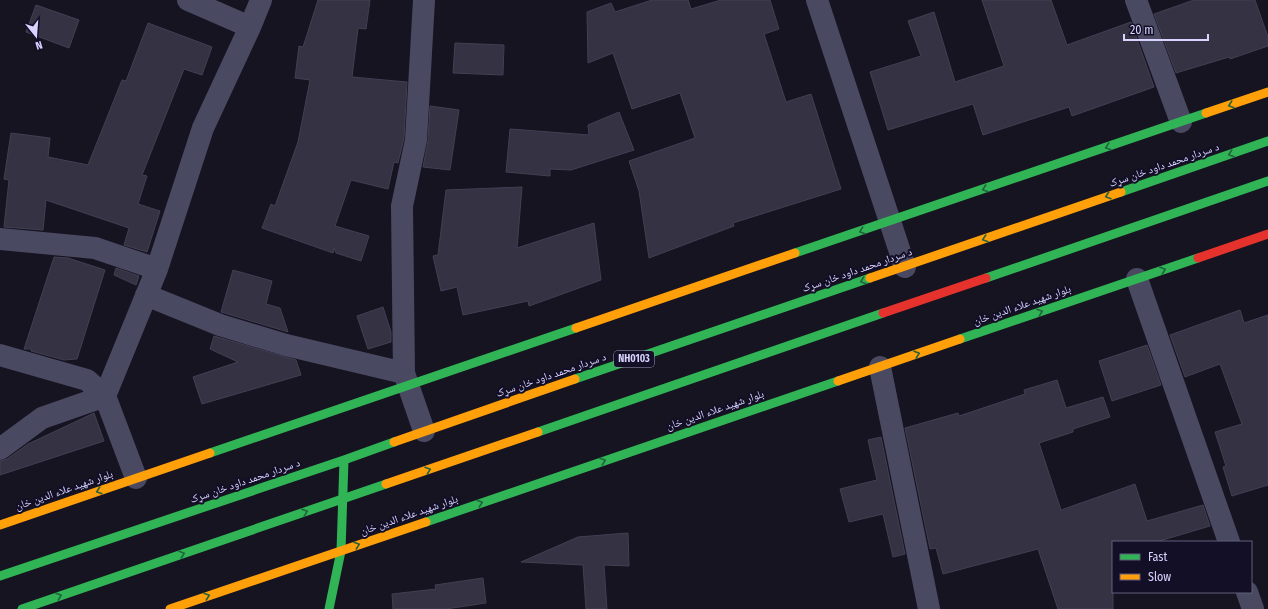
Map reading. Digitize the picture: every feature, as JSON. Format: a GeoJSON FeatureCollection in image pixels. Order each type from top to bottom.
{"type":"FeatureCollection","features":[{"type":"Feature","properties":{"kind":"main road"},"geometry":{"type":"LineString","coordinates":[[136,478],[407,379],[889,221],[1268,92]]}},
{"type":"Feature","properties":{"kind":"main road","name":"د سردار محمد داود خان سړک"},"geometry":{"type":"LineString","coordinates":[[0,576],[344,460],[424,431],[905,267],[1268,141]]}},
{"type":"Feature","properties":{"kind":"main road"},"geometry":{"type":"LineString","coordinates":[[22,609],[1268,181]]}},
{"type":"Feature","properties":{"kind":"main road","name":"بلوار شهید علاء الدین خان"},"geometry":{"type":"LineString","coordinates":[[170,609],[1268,234]]}},
{"type":"Feature","properties":{"kind":"main road"},"geometry":{"type":"LineString","coordinates":[[329,609],[341,551],[344,460]]}},
{"type":"Feature","properties":{"kind":"main road","name":"بلوار شهید علاء الدین خان"},"geometry":{"type":"LineString","coordinates":[[0,525],[136,478]]}},
{"type":"Feature","properties":{"kind":"street"},"geometry":{"type":"LineString","coordinates":[[188,0],[250,27]]}},
{"type":"Feature","properties":{"kind":"street"},"geometry":{"type":"LineString","coordinates":[[0,449],[42,418],[105,396],[157,269],[203,128],[261,0]]}},
{"type":"Feature","properties":{"kind":"street"},"geometry":{"type":"LineString","coordinates":[[424,0],[416,140],[402,206],[407,379],[424,431]]}},
{"type":"Feature","properties":{"kind":"street"},"geometry":{"type":"LineString","coordinates":[[817,0],[905,267]]}},
{"type":"Feature","properties":{"kind":"street"},"geometry":{"type":"LineString","coordinates":[[1136,0],[1181,122]]}},
{"type":"Feature","properties":{"kind":"street"},"geometry":{"type":"LineString","coordinates":[[0,239],[95,248],[157,269]]}},
{"type":"Feature","properties":{"kind":"street"},"geometry":{"type":"LineString","coordinates":[[1137,279],[1229,541]]}},
{"type":"Feature","properties":{"kind":"street"},"geometry":{"type":"LineString","coordinates":[[146,296],[220,325],[407,379]]}},
{"type":"Feature","properties":{"kind":"street"},"geometry":{"type":"LineString","coordinates":[[0,355],[87,380],[105,396],[136,478]]}},
{"type":"Feature","properties":{"kind":"street"},"geometry":{"type":"LineString","coordinates":[[880,367],[929,609]]}},
{"type":"Feature","properties":{"kind":"street"},"geometry":{"type":"LineString","coordinates":[[1247,593],[1253,609]]}},
{"type":"Feature","properties":{"kind":"building"},"geometry":{"type":"Polygon","coordinates":[[[318,0],[370,0],[366,29],[358,28],[352,77],[407,82],[404,138],[398,163],[394,162],[388,189],[351,180],[335,226],[369,236],[361,261],[336,253],[334,248],[333,253],[262,228],[271,204],[275,206],[298,142],[310,80],[295,78],[299,46],[303,47],[318,0]]]}},
{"type":"Feature","properties":{"kind":"building"},"geometry":{"type":"Polygon","coordinates":[[[652,0],[688,0],[691,9],[721,0],[770,0],[779,29],[764,34],[786,102],[811,94],[841,189],[733,223],[734,226],[649,258],[639,191],[629,161],[695,138],[680,93],[632,109],[613,53],[588,63],[587,12],[611,3],[615,12],[652,0]]]}},
{"type":"Feature","properties":{"kind":"building"},"geometry":{"type":"Polygon","coordinates":[[[982,0],[1051,0],[1067,45],[1131,22],[1154,87],[1072,116],[1069,107],[983,135],[973,104],[888,130],[870,72],[921,56],[908,21],[934,12],[955,82],[1004,66],[982,0]]]}},
{"type":"Feature","properties":{"kind":"building"},"geometry":{"type":"Polygon","coordinates":[[[1194,0],[1255,0],[1268,37],[1268,46],[1230,59],[1229,57],[1176,73],[1154,14],[1194,0]]]}},
{"type":"Feature","properties":{"kind":"building"},"geometry":{"type":"Polygon","coordinates":[[[36,5],[79,20],[69,48],[26,32],[36,5]]]}},
{"type":"Feature","properties":{"kind":"building"},"geometry":{"type":"Polygon","coordinates":[[[148,23],[212,47],[202,75],[184,69],[142,175],[147,176],[138,204],[160,211],[147,252],[124,245],[129,228],[46,200],[43,230],[4,227],[9,180],[4,179],[11,133],[50,138],[48,157],[88,165],[122,80],[126,81],[148,23]]]}},
{"type":"Feature","properties":{"kind":"building"},"geometry":{"type":"Polygon","coordinates":[[[455,43],[504,45],[503,75],[453,73],[455,43]]]}},
{"type":"Feature","properties":{"kind":"building"},"geometry":{"type":"Polygon","coordinates":[[[430,106],[459,110],[450,170],[423,167],[428,141],[430,106]]]}},
{"type":"Feature","properties":{"kind":"building"},"geometry":{"type":"Polygon","coordinates":[[[619,112],[634,150],[571,170],[550,169],[550,176],[506,172],[510,129],[589,135],[588,125],[619,112]]]}},
{"type":"Feature","properties":{"kind":"building"},"geometry":{"type":"Polygon","coordinates":[[[522,187],[517,248],[594,223],[601,280],[529,306],[528,301],[463,315],[457,287],[441,291],[433,256],[438,255],[446,190],[522,187]]]}},
{"type":"Feature","properties":{"kind":"building"},"geometry":{"type":"Polygon","coordinates":[[[54,257],[68,258],[105,270],[77,359],[64,360],[31,351],[31,349],[24,349],[54,257]]]}},
{"type":"Feature","properties":{"kind":"building"},"geometry":{"type":"Polygon","coordinates":[[[116,268],[139,276],[136,285],[114,275],[116,268]]]}},
{"type":"Feature","properties":{"kind":"building"},"geometry":{"type":"Polygon","coordinates":[[[233,270],[272,281],[266,304],[280,308],[288,332],[221,312],[233,270]]]}},
{"type":"Feature","properties":{"kind":"building"},"geometry":{"type":"Polygon","coordinates":[[[383,307],[391,332],[391,342],[368,349],[357,316],[383,307]]]}},
{"type":"Feature","properties":{"kind":"building"},"geometry":{"type":"Polygon","coordinates":[[[1240,310],[1244,323],[1268,315],[1268,485],[1232,496],[1223,467],[1226,466],[1215,432],[1242,424],[1220,364],[1185,377],[1170,335],[1240,310]]]}},
{"type":"Feature","properties":{"kind":"building"},"geometry":{"type":"Polygon","coordinates":[[[214,336],[296,360],[301,375],[202,404],[193,377],[238,362],[210,349],[214,336]]]}},
{"type":"Feature","properties":{"kind":"building"},"geometry":{"type":"Polygon","coordinates":[[[1147,345],[1161,385],[1112,401],[1099,361],[1147,345]]]}},
{"type":"Feature","properties":{"kind":"building"},"geometry":{"type":"Polygon","coordinates":[[[1057,380],[1066,408],[1103,397],[1110,417],[1073,429],[1073,432],[1039,443],[1061,510],[1135,484],[1147,521],[1203,505],[1210,526],[1159,541],[1112,541],[1113,609],[1058,609],[1038,549],[943,574],[936,548],[930,549],[905,428],[958,413],[959,416],[1025,394],[1024,390],[1057,380]]]}},
{"type":"Feature","properties":{"kind":"building"},"geometry":{"type":"Polygon","coordinates":[[[94,413],[104,441],[0,475],[0,461],[7,459],[28,444],[94,413]]]}},
{"type":"Feature","properties":{"kind":"building"},"geometry":{"type":"Polygon","coordinates":[[[881,437],[905,554],[893,557],[883,514],[849,522],[840,489],[877,480],[868,440],[881,437]]]}},
{"type":"Feature","properties":{"kind":"building"},"geometry":{"type":"Polygon","coordinates":[[[628,533],[629,566],[604,565],[607,609],[586,609],[583,565],[521,562],[578,537],[628,533]]]}},
{"type":"Feature","properties":{"kind":"building"},"geometry":{"type":"Polygon","coordinates":[[[483,578],[486,603],[446,609],[393,609],[392,594],[436,589],[435,585],[483,578]]]}},
{"type":"Feature","properties":{"kind":"traffic: fast"},"geometry":{"type":"LineString","coordinates":[[795,253],[1206,113]]}},
{"type":"Feature","properties":{"kind":"traffic: fast"},"geometry":{"type":"LineString","coordinates":[[1121,192],[1268,141]]}},
{"type":"Feature","properties":{"kind":"traffic: fast"},"geometry":{"type":"LineString","coordinates":[[986,278],[1268,181]]}},
{"type":"Feature","properties":{"kind":"traffic: fast"},"geometry":{"type":"LineString","coordinates":[[960,339],[1198,258]]}},
{"type":"Feature","properties":{"kind":"traffic: fast"},"geometry":{"type":"LineString","coordinates":[[575,379],[870,278]]}},
{"type":"Feature","properties":{"kind":"traffic: fast"},"geometry":{"type":"LineString","coordinates":[[538,432],[883,313]]}},
{"type":"Feature","properties":{"kind":"traffic: fast"},"geometry":{"type":"LineString","coordinates":[[210,453],[576,328]]}},
{"type":"Feature","properties":{"kind":"traffic: fast"},"geometry":{"type":"LineString","coordinates":[[426,522],[838,381]]}},
{"type":"Feature","properties":{"kind":"traffic: fast"},"geometry":{"type":"LineString","coordinates":[[0,576],[394,442]]}},
{"type":"Feature","properties":{"kind":"traffic: fast"},"geometry":{"type":"LineString","coordinates":[[329,609],[341,551],[344,460]]}},
{"type":"Feature","properties":{"kind":"traffic: fast"},"geometry":{"type":"LineString","coordinates":[[22,609],[386,484]]}},
{"type":"Feature","properties":{"kind":"traffic: slow"},"geometry":{"type":"LineString","coordinates":[[1206,113],[1268,92]]}},
{"type":"Feature","properties":{"kind":"traffic: slow"},"geometry":{"type":"LineString","coordinates":[[870,278],[1121,192]]}},
{"type":"Feature","properties":{"kind":"traffic: slow"},"geometry":{"type":"LineString","coordinates":[[576,328],[795,253]]}},
{"type":"Feature","properties":{"kind":"traffic: slow"},"geometry":{"type":"LineString","coordinates":[[838,381],[960,339]]}},
{"type":"Feature","properties":{"kind":"traffic: slow"},"geometry":{"type":"LineString","coordinates":[[394,442],[575,379]]}},
{"type":"Feature","properties":{"kind":"traffic: slow"},"geometry":{"type":"LineString","coordinates":[[386,484],[538,432]]}},
{"type":"Feature","properties":{"kind":"traffic: slow"},"geometry":{"type":"LineString","coordinates":[[0,525],[210,453]]}},
{"type":"Feature","properties":{"kind":"traffic: slow"},"geometry":{"type":"LineString","coordinates":[[170,609],[426,522]]}},
{"type":"Feature","properties":{"kind":"traffic: jam"},"geometry":{"type":"LineString","coordinates":[[1198,258],[1268,234]]}},
{"type":"Feature","properties":{"kind":"traffic: jam"},"geometry":{"type":"LineString","coordinates":[[883,313],[986,278]]}}]}
